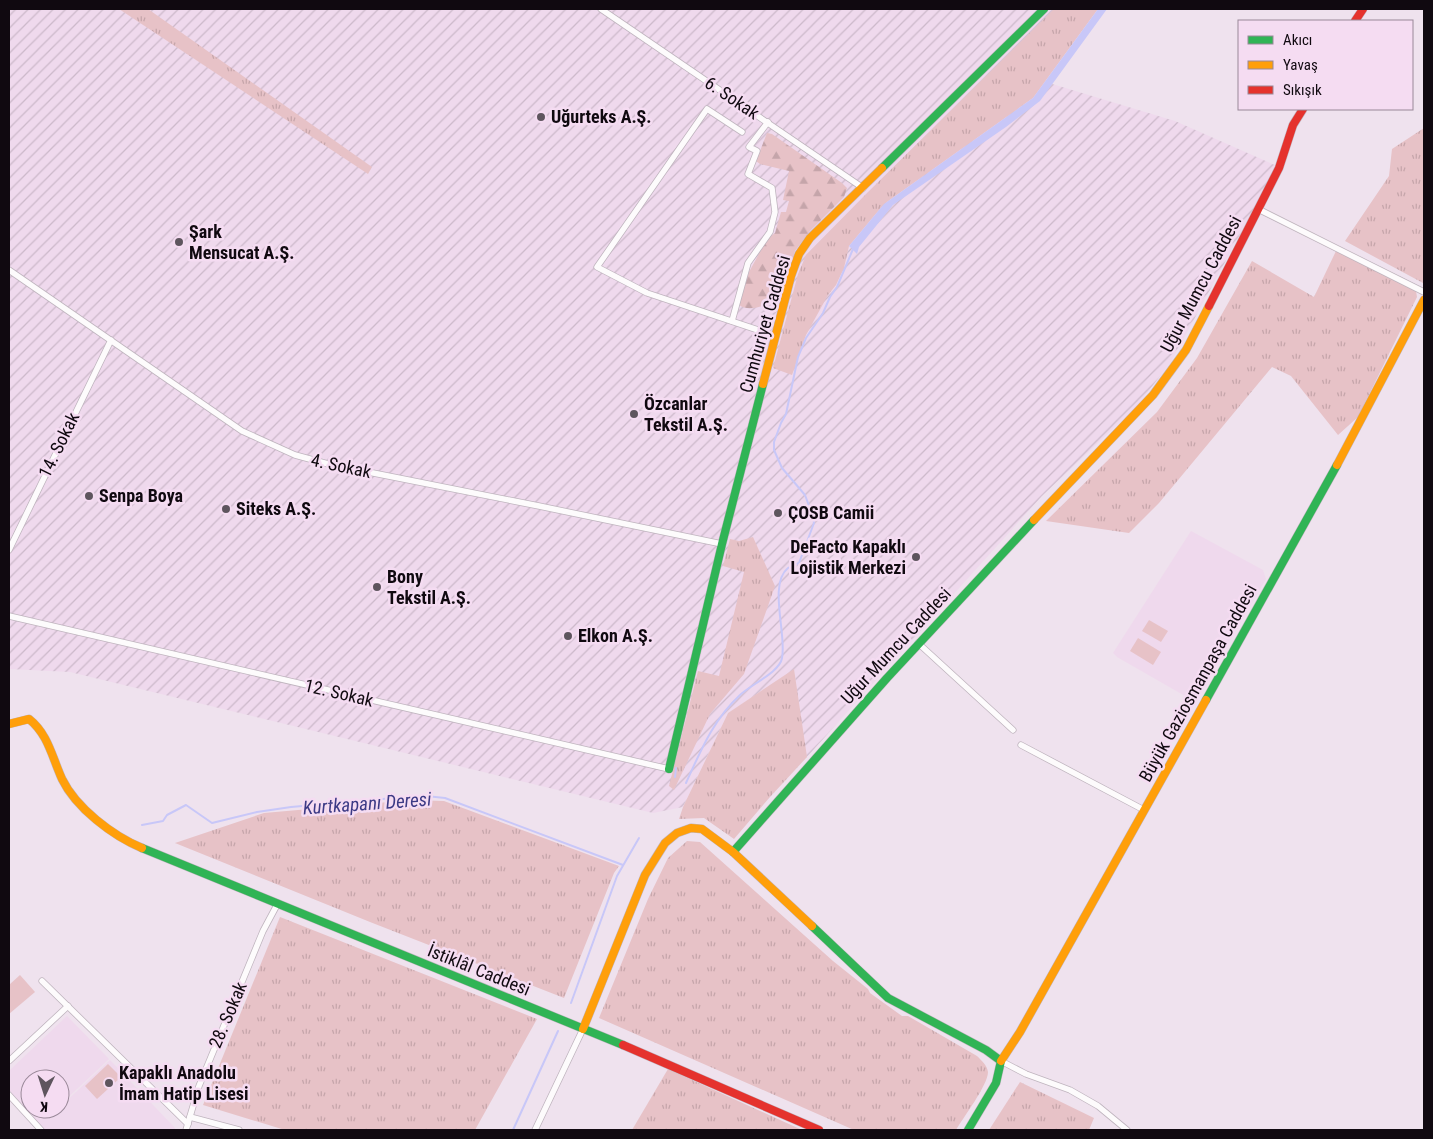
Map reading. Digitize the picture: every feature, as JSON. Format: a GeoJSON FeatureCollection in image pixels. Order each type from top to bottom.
{"type":"FeatureCollection","features":[{"type":"Feature","properties":{"kind":"street","name":"6. Sokak"},"geometry":{"type":"LineString","coordinates":[[601,9],[863,188]]}},
{"type":"Feature","properties":{"kind":"street","name":"Cumhuriyet Caddesi"},"geometry":{"type":"LineString","coordinates":[[669,769],[722,544],[791,276],[803,247],[1044,9]]}},
{"type":"Feature","properties":{"kind":"street"},"geometry":{"type":"LineString","coordinates":[[1357,20],[1363,9]]}},
{"type":"Feature","properties":{"kind":"street"},"geometry":{"type":"LineString","coordinates":[[742,132],[707,109],[598,267],[646,293],[776,336]]}},
{"type":"Feature","properties":{"kind":"street","name":"Uğur Mumcu Caddesi"},"geometry":{"type":"LineString","coordinates":[[732,852],[918,643],[1153,395],[1186,350],[1279,168],[1293,126],[1301,110]]}},
{"type":"Feature","properties":{"kind":"street"},"geometry":{"type":"LineString","coordinates":[[732,321],[748,263],[770,232],[775,212],[772,188],[748,174],[757,151],[749,146],[768,122]]}},
{"type":"Feature","properties":{"kind":"street"},"geometry":{"type":"LineString","coordinates":[[1258,209],[1424,292]]}},
{"type":"Feature","properties":{"kind":"street","name":"4. Sokak"},"geometry":{"type":"LineString","coordinates":[[9,270],[242,431],[301,457],[722,544]]}},
{"type":"Feature","properties":{"kind":"street","name":"Büyük Gaziosmanpaşa Caddesi"},"geometry":{"type":"LineString","coordinates":[[1000,1061],[1020,1032],[1325,488],[1424,300]]}},
{"type":"Feature","properties":{"kind":"street","name":"14. Sokak"},"geometry":{"type":"LineString","coordinates":[[9,550],[111,340]]}},
{"type":"Feature","properties":{"kind":"street","name":"12. Sokak"},"geometry":{"type":"LineString","coordinates":[[9,616],[669,769]]}},
{"type":"Feature","properties":{"kind":"street"},"geometry":{"type":"LineString","coordinates":[[918,643],[1013,730]]}},
{"type":"Feature","properties":{"kind":"street","name":"İstiklâl Caddesi"},"geometry":{"type":"LineString","coordinates":[[9,724],[29,719],[37,725],[44,734],[63,781],[82,808],[126,841],[583,1029],[819,1130]]}},
{"type":"Feature","properties":{"kind":"street"},"geometry":{"type":"LineString","coordinates":[[1021,745],[1144,810]]}},
{"type":"Feature","properties":{"kind":"street"},"geometry":{"type":"LineString","coordinates":[[535,1130],[583,1029],[645,875],[665,843],[677,833],[690,828],[702,829],[732,852],[888,998],[986,1050],[1000,1061],[1026,1074],[1070,1090],[1098,1106],[1127,1130]]}},
{"type":"Feature","properties":{"kind":"street","name":"28. Sokak"},"geometry":{"type":"LineString","coordinates":[[186,1130],[202,1077],[263,930],[278,903]]}},
{"type":"Feature","properties":{"kind":"street"},"geometry":{"type":"LineString","coordinates":[[42,981],[189,1120],[239,1130]]}},
{"type":"Feature","properties":{"kind":"street"},"geometry":{"type":"LineString","coordinates":[[9,1061],[68,1006]]}},
{"type":"Feature","properties":{"kind":"street"},"geometry":{"type":"LineString","coordinates":[[968,1130],[992,1093],[1000,1061]]}},
{"type":"Feature","properties":{"kind":"street"},"geometry":{"type":"LineString","coordinates":[[9,1095],[41,1130]]}},
{"type":"Feature","properties":{"kind":"shaded area"},"geometry":{"type":"Polygon","coordinates":[[[9,9],[1061,9],[1039,80],[1175,121],[1277,166],[1171,362],[1137,406],[1042,496],[806,758],[794,670],[728,713],[683,807],[653,813],[70,672],[9,669],[9,9]]]}},
{"type":"Feature","properties":{"kind":"shaded area"},"geometry":{"type":"Polygon","coordinates":[[[1191,531],[1263,570],[1266,579],[1196,699],[1192,700],[1113,653],[1191,531]]]}},
{"type":"Feature","properties":{"kind":"shaded area"},"geometry":{"type":"Polygon","coordinates":[[[67,1016],[109,1059],[70,1096],[70,1069],[20,1069],[20,1102],[9,1090],[9,1071],[67,1016]]]}},
{"type":"Feature","properties":{"kind":"shaded area"},"geometry":{"type":"Polygon","coordinates":[[[110,1060],[175,1128],[175,1130],[45,1130],[35,1119],[70,1119],[70,1098],[110,1060]]]}},
{"type":"Feature","properties":{"kind":"green space"},"geometry":{"type":"Polygon","coordinates":[[[119,9],[148,9],[372,167],[368,174],[119,9]]]}},
{"type":"Feature","properties":{"kind":"green space"},"geometry":{"type":"Polygon","coordinates":[[[1054,9],[1098,9],[1033,98],[884,204],[849,246],[844,268],[806,335],[792,375],[773,368],[798,274],[806,255],[1054,9]]]}},
{"type":"Feature","properties":{"kind":"green space"},"geometry":{"type":"Polygon","coordinates":[[[1424,128],[1423,283],[1345,241],[1389,176],[1392,149],[1424,128]]]}},
{"type":"Feature","properties":{"kind":"green space"},"geometry":{"type":"Polygon","coordinates":[[[767,133],[772,134],[847,188],[844,197],[810,231],[795,251],[780,299],[759,307],[748,308],[739,305],[749,272],[767,239],[775,233],[781,212],[786,212],[789,201],[783,200],[789,171],[760,164],[756,161],[767,133]]]}},
{"type":"Feature","properties":{"kind":"green space"},"geometry":{"type":"Polygon","coordinates":[[[1336,251],[1416,291],[1417,297],[1358,417],[1338,435],[1291,376],[1272,367],[1159,503],[1129,533],[1046,521],[1157,412],[1197,358],[1252,261],[1314,297],[1336,251]]]}},
{"type":"Feature","properties":{"kind":"green space"},"geometry":{"type":"Polygon","coordinates":[[[753,537],[775,586],[744,674],[710,714],[674,790],[669,786],[698,671],[719,676],[744,572],[723,566],[730,539],[739,541],[753,537]]]}},
{"type":"Feature","properties":{"kind":"green space"},"geometry":{"type":"Polygon","coordinates":[[[1149,620],[1168,631],[1161,642],[1142,631],[1149,620]]]}},
{"type":"Feature","properties":{"kind":"green space"},"geometry":{"type":"Polygon","coordinates":[[[1138,638],[1161,652],[1153,665],[1130,651],[1138,638]]]}},
{"type":"Feature","properties":{"kind":"green space"},"geometry":{"type":"Polygon","coordinates":[[[794,669],[807,757],[734,839],[704,818],[679,819],[728,713],[794,669]]]}},
{"type":"Feature","properties":{"kind":"green space"},"geometry":{"type":"Polygon","coordinates":[[[411,800],[444,801],[619,866],[614,873],[564,998],[175,843],[264,813],[411,800]]]}},
{"type":"Feature","properties":{"kind":"green space"},"geometry":{"type":"Polygon","coordinates":[[[687,841],[700,842],[833,961],[868,989],[870,993],[902,1016],[908,1016],[977,1056],[982,1061],[988,1072],[987,1078],[980,1093],[956,1130],[854,1130],[599,1018],[648,899],[668,858],[687,841]]]}},
{"type":"Feature","properties":{"kind":"green space"},"geometry":{"type":"Polygon","coordinates":[[[280,917],[537,1019],[475,1130],[285,1130],[203,1105],[280,917]]]}},
{"type":"Feature","properties":{"kind":"green space"},"geometry":{"type":"Polygon","coordinates":[[[20,975],[35,992],[9,1014],[9,985],[20,975]]]}},
{"type":"Feature","properties":{"kind":"green space"},"geometry":{"type":"Polygon","coordinates":[[[108,1064],[121,1077],[97,1099],[85,1086],[108,1064]]]}},
{"type":"Feature","properties":{"kind":"green space"},"geometry":{"type":"Polygon","coordinates":[[[668,1069],[802,1130],[632,1130],[668,1069]]]}},
{"type":"Feature","properties":{"kind":"green space"},"geometry":{"type":"Polygon","coordinates":[[[1020,1082],[1094,1118],[1089,1130],[989,1130],[1020,1082]]]}},
{"type":"Feature","properties":{"kind":"water"},"geometry":{"type":"Polygon","coordinates":[[[1098,9],[1107,9],[1040,101],[1006,127],[893,205],[859,247],[857,254],[849,246],[884,204],[1033,98],[1098,9]]]}},
{"type":"Feature","properties":{"kind":"waterway"},"geometry":{"type":"LineString","coordinates":[[686,783],[708,736],[722,715],[740,695],[776,668],[782,658],[779,586],[782,576],[788,568],[799,563],[814,523],[805,495],[782,468],[774,450],[774,442],[786,414],[798,357],[806,338],[823,313],[837,287],[853,249]]}},
{"type":"Feature","properties":{"kind":"waterway"},"geometry":{"type":"LineString","coordinates":[[675,777],[676,768]]}},
{"type":"Feature","properties":{"kind":"waterway","name":"Kurtkapanı Deresi"},"geometry":{"type":"LineString","coordinates":[[142,825],[163,821],[167,815],[186,805],[212,823],[257,812],[291,807],[426,796],[445,798],[623,865]]}},
{"type":"Feature","properties":{"kind":"waterway"},"geometry":{"type":"LineString","coordinates":[[571,1003],[617,876],[639,838]]}},
{"type":"Feature","properties":{"kind":"waterway"},"geometry":{"type":"LineString","coordinates":[[513,1130],[558,1031]]}},
{"type":"Feature","properties":{"kind":"traffic: fast"},"geometry":{"type":"LineString","coordinates":[[882,168],[1044,9]]}},
{"type":"Feature","properties":{"kind":"traffic: fast"},"geometry":{"type":"LineString","coordinates":[[669,769],[722,544],[763,384]]}},
{"type":"Feature","properties":{"kind":"traffic: fast"},"geometry":{"type":"LineString","coordinates":[[1206,700],[1337,465]]}},
{"type":"Feature","properties":{"kind":"traffic: fast"},"geometry":{"type":"LineString","coordinates":[[733,852],[887,678],[1034,520]]}},
{"type":"Feature","properties":{"kind":"traffic: fast"},"geometry":{"type":"LineString","coordinates":[[142,848],[623,1045]]}},
{"type":"Feature","properties":{"kind":"traffic: fast"},"geometry":{"type":"LineString","coordinates":[[812,926],[888,998],[986,1050],[1001,1061],[996,1083],[968,1130]]}},
{"type":"Feature","properties":{"kind":"traffic: slow"},"geometry":{"type":"LineString","coordinates":[[763,384],[791,276],[799,254],[810,238],[882,168]]}},
{"type":"Feature","properties":{"kind":"traffic: slow"},"geometry":{"type":"LineString","coordinates":[[1337,465],[1424,300]]}},
{"type":"Feature","properties":{"kind":"traffic: slow"},"geometry":{"type":"LineString","coordinates":[[1034,520],[1153,395],[1186,350],[1209,306]]}},
{"type":"Feature","properties":{"kind":"traffic: slow"},"geometry":{"type":"LineString","coordinates":[[1001,1061],[1020,1032],[1206,700]]}},
{"type":"Feature","properties":{"kind":"traffic: slow"},"geometry":{"type":"LineString","coordinates":[[9,724],[29,719],[41,732],[49,746],[62,779],[76,800],[108,829],[142,848]]}},
{"type":"Feature","properties":{"kind":"traffic: slow"},"geometry":{"type":"LineString","coordinates":[[583,1029],[645,875],[665,843],[677,833],[691,828],[702,829],[733,852],[812,926]]}},
{"type":"Feature","properties":{"kind":"traffic: jam"},"geometry":{"type":"LineString","coordinates":[[1356,20],[1363,9]]}},
{"type":"Feature","properties":{"kind":"traffic: jam"},"geometry":{"type":"LineString","coordinates":[[1209,306],[1279,168],[1293,125],[1302,110]]}},
{"type":"Feature","properties":{"kind":"traffic: jam"},"geometry":{"type":"LineString","coordinates":[[623,1045],[819,1130]]}},
{"type":"Feature","properties":{"kind":"place","name":"Uğurteks A.Ş."},"geometry":{"type":"Point","coordinates":[541,117]}},
{"type":"Feature","properties":{"kind":"place","name":"Şark Mensucat A.Ş."},"geometry":{"type":"Point","coordinates":[179,242]}},
{"type":"Feature","properties":{"kind":"place","name":"Özcanlar Tekstil A.Ş."},"geometry":{"type":"Point","coordinates":[634,414]}},
{"type":"Feature","properties":{"kind":"place","name":"Senpa Boya"},"geometry":{"type":"Point","coordinates":[89,496]}},
{"type":"Feature","properties":{"kind":"place","name":"Siteks A.Ş."},"geometry":{"type":"Point","coordinates":[226,509]}},
{"type":"Feature","properties":{"kind":"place","name":"ÇOSB Camii"},"geometry":{"type":"Point","coordinates":[778,513]}},
{"type":"Feature","properties":{"kind":"place","name":"DeFacto Kapaklı Lojistik Merkezi"},"geometry":{"type":"Point","coordinates":[916,557]}},
{"type":"Feature","properties":{"kind":"place","name":"Bony Tekstil A.Ş."},"geometry":{"type":"Point","coordinates":[377,587]}},
{"type":"Feature","properties":{"kind":"place","name":"Elkon A.Ş."},"geometry":{"type":"Point","coordinates":[568,636]}},
{"type":"Feature","properties":{"kind":"place","name":"Kapaklı Anadolu İmam Hatip Lisesi"},"geometry":{"type":"Point","coordinates":[109,1083]}}]}
